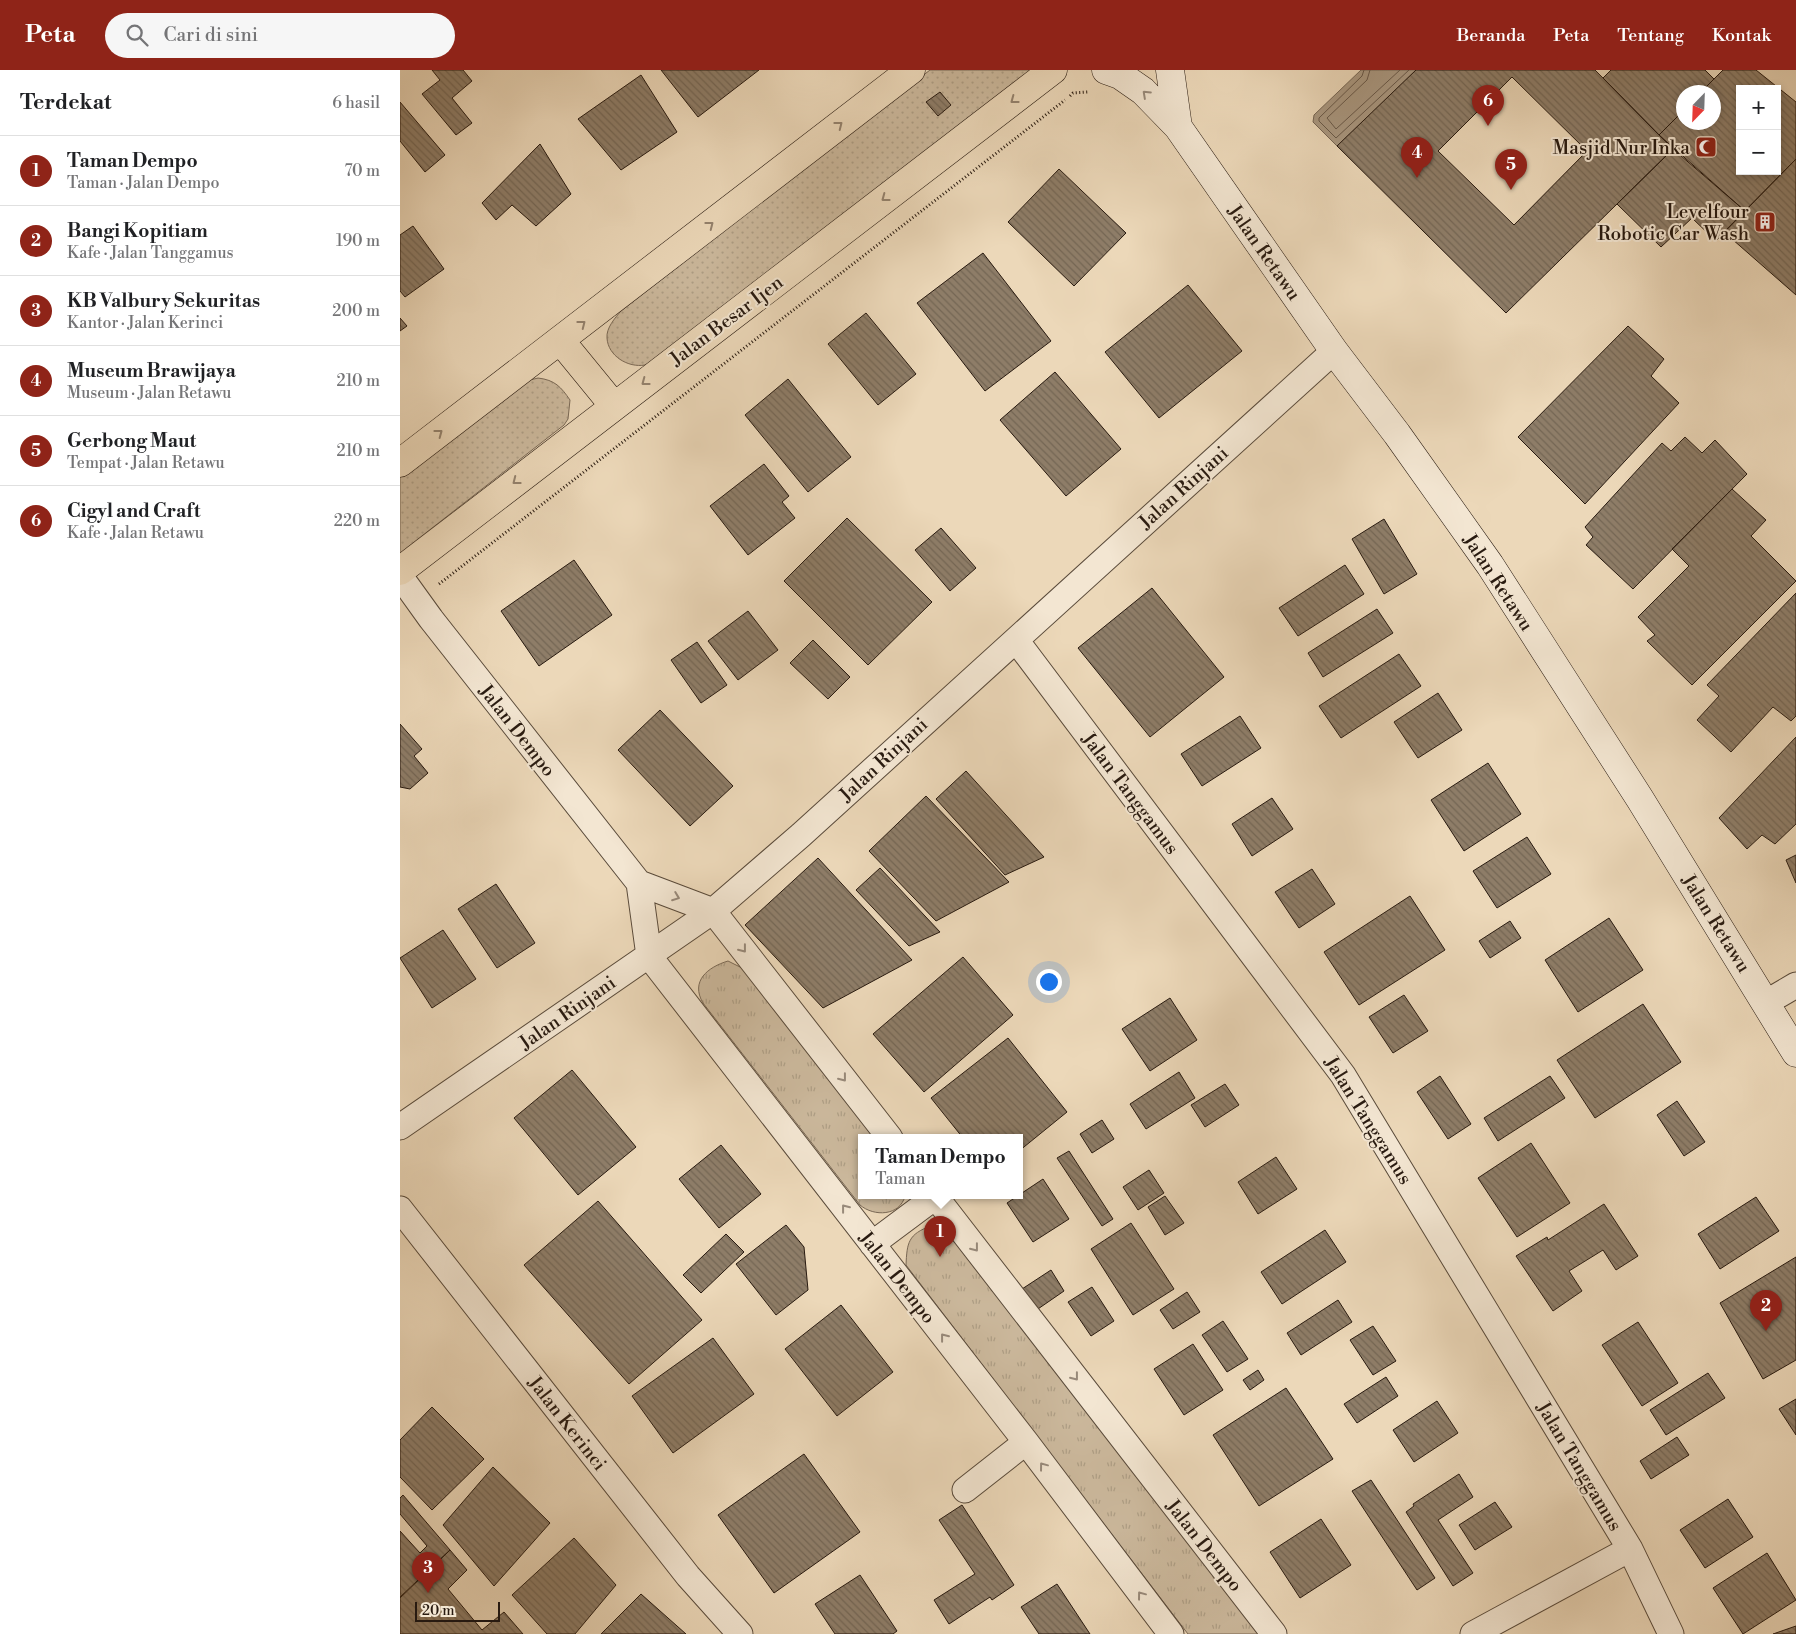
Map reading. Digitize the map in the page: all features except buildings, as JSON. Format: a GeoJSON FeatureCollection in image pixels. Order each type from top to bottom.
{"type":"FeatureCollection","features":[{"type":"Feature","properties":{"kind":"main road"},"geometry":{"type":"LineString","coordinates":[[400,463],[911,70]]}},
{"type":"Feature","properties":{"kind":"main road","name":"Jalan Besar Ijen"},"geometry":{"type":"LineString","coordinates":[[400,571],[1053,70]]}},
{"type":"Feature","properties":{"kind":"main road","name":"Jalan Retawu"},"geometry":{"type":"LineString","coordinates":[[1106,70],[1120,75],[1143,91],[1178,127],[1334,351],[1490,565],[1640,799],[1767,1002],[1796,1053]]}},
{"type":"Feature","properties":{"kind":"main road","name":"Jalan Retawu"},"geometry":{"type":"LineString","coordinates":[[1170,70],[1178,127]]}},
{"type":"Feature","properties":{"kind":"main road"},"geometry":{"type":"LineString","coordinates":[[560,340],[614,406]]}},
{"type":"Feature","properties":{"kind":"street","name":"Jalan Rinjani"},"geometry":{"type":"LineString","coordinates":[[400,1128],[713,911],[801,835],[1334,351]]}},
{"type":"Feature","properties":{"kind":"street","name":"Jalan Dempo"},"geometry":{"type":"LineString","coordinates":[[400,576],[638,883],[649,956],[1026,1442],[1171,1634]]}},
{"type":"Feature","properties":{"kind":"street","name":"Jalan Tanggamus"},"geometry":{"type":"LineString","coordinates":[[1016,640],[1343,1075],[1630,1549],[1671,1634]]}},
{"type":"Feature","properties":{"kind":"street"},"geometry":{"type":"LineString","coordinates":[[638,883],[713,911],[887,1134]]}},
{"type":"Feature","properties":{"kind":"street"},"geometry":{"type":"LineString","coordinates":[[1767,1002],[1796,985]]}},
{"type":"Feature","properties":{"kind":"street"},"geometry":{"type":"LineString","coordinates":[[872,1244],[931,1199]]}},
{"type":"Feature","properties":{"kind":"street","name":"Jalan Dempo"},"geometry":{"type":"LineString","coordinates":[[937,1199],[1274,1634]]}},
{"type":"Feature","properties":{"kind":"street","name":"Jalan Kerinci"},"geometry":{"type":"LineString","coordinates":[[400,1209],[688,1576],[740,1634]]}},
{"type":"Feature","properties":{"kind":"street"},"geometry":{"type":"LineString","coordinates":[[965,1490],[1026,1442]]}},
{"type":"Feature","properties":{"kind":"street"},"geometry":{"type":"LineString","coordinates":[[1473,1634],[1630,1549]]}},
{"type":"Feature","properties":{"kind":"path"},"geometry":{"type":"LineString","coordinates":[[434,588],[1073,93],[1091,92]]}},
{"type":"Feature","properties":{"kind":"green space"},"geometry":{"type":"Polygon","coordinates":[[[930,70],[1038,70],[663,356],[645,365],[632,365],[615,355],[608,344],[607,334],[611,323],[621,311],[930,70]]]}},
{"type":"Feature","properties":{"kind":"green space"},"geometry":{"type":"Polygon","coordinates":[[[538,378],[549,380],[557,385],[570,400],[568,419],[564,425],[400,553],[400,477],[526,381],[538,378]]]}},
{"type":"Feature","properties":{"kind":"green space"},"geometry":{"type":"Polygon","coordinates":[[[728,961],[744,969],[872,1134],[858,1134],[858,1199],[904,1199],[898,1208],[879,1213],[860,1205],[703,1003],[699,988],[700,982],[708,971],[728,961]]]}},
{"type":"Feature","properties":{"kind":"green space"},"geometry":{"type":"Polygon","coordinates":[[[931,1226],[950,1236],[1259,1634],[1188,1634],[906,1265],[910,1240],[918,1232],[931,1226]]]}},
{"type":"Feature","properties":{"kind":"water"},"geometry":{"type":"Polygon","coordinates":[[[1361,70],[1416,70],[1337,146],[1313,122],[1314,115],[1361,70]]]}},
{"type":"Feature","properties":{"kind":"place","name":"Cigyl and Craft"},"geometry":{"type":"Point","coordinates":[1488,126]}},
{"type":"Feature","properties":{"kind":"place","name":"Masjid Nur Inka"},"geometry":{"type":"Point","coordinates":[1706,147]}},
{"type":"Feature","properties":{"kind":"place","name":"Museum Brawijaya"},"geometry":{"type":"Point","coordinates":[1417,178]}},
{"type":"Feature","properties":{"kind":"place","name":"Gerbong Maut"},"geometry":{"type":"Point","coordinates":[1511,190]}},
{"type":"Feature","properties":{"kind":"place","name":"Levelfour Robotic Car Wash"},"geometry":{"type":"Point","coordinates":[1765,222]}},
{"type":"Feature","properties":{"kind":"place","name":"Taman Dempo"},"geometry":{"type":"Point","coordinates":[940,1257]}},
{"type":"Feature","properties":{"kind":"place","name":"Bangi Kopitiam"},"geometry":{"type":"Point","coordinates":[1766,1331]}},
{"type":"Feature","properties":{"kind":"place","name":"KB Valbury Sekuritas"},"geometry":{"type":"Point","coordinates":[428,1593]}}]}
